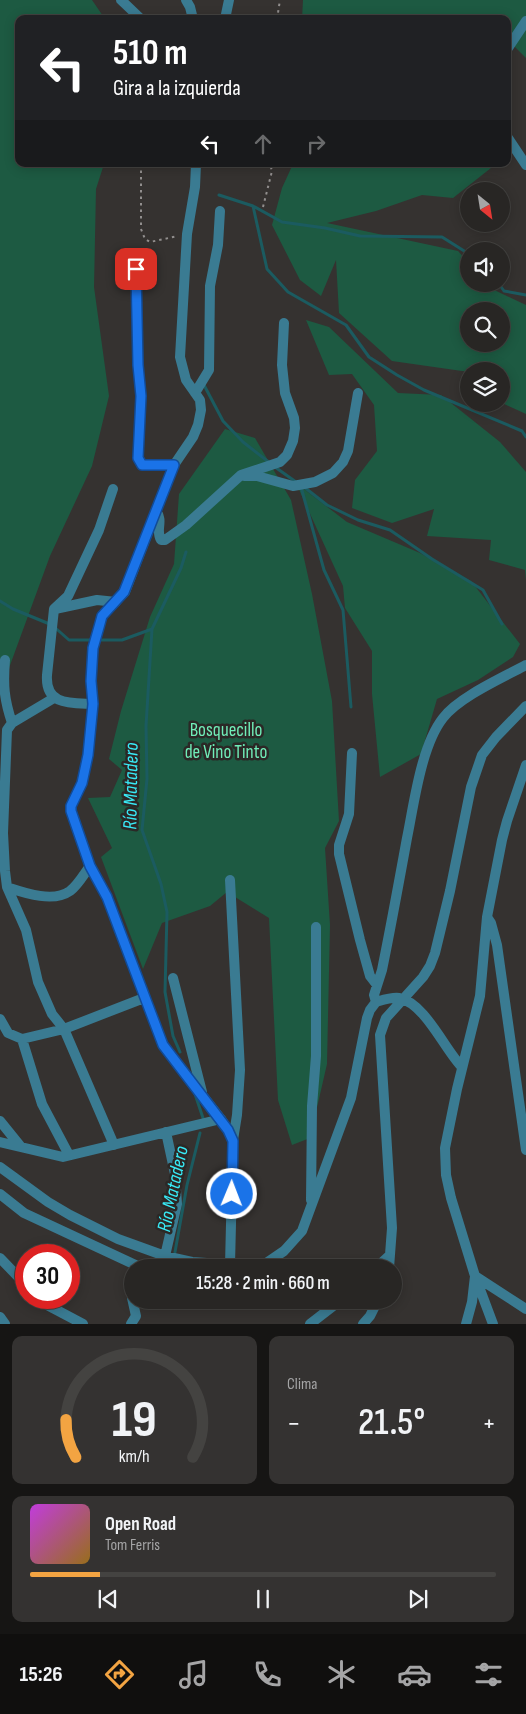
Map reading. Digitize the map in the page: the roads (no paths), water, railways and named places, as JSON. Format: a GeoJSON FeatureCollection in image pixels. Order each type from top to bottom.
{"type":"FeatureCollection","features":[{"type":"Feature","properties":{"kind":"street"},"geometry":{"type":"LineString","coordinates":[[121,0],[137,15]]}},
{"type":"Feature","properties":{"kind":"street"},"geometry":{"type":"LineString","coordinates":[[186,0],[192,15]]}},
{"type":"Feature","properties":{"kind":"street"},"geometry":{"type":"LineString","coordinates":[[226,15],[228,0]]}},
{"type":"Feature","properties":{"kind":"street"},"geometry":{"type":"LineString","coordinates":[[511,44],[526,21]]}},
{"type":"Feature","properties":{"kind":"street"},"geometry":{"type":"LineString","coordinates":[[511,142],[526,165]]}},
{"type":"Feature","properties":{"kind":"street"},"geometry":{"type":"LineString","coordinates":[[196,167],[188,234],[180,357],[186,380],[200,400],[198,425],[193,437],[174,465],[128,585],[116,602],[102,616],[93,648],[91,681],[93,704],[88,755],[82,783],[71,806],[71,811],[90,866],[107,897],[163,1045],[221,1120],[233,1141]]}},
{"type":"Feature","properties":{"kind":"street"},"geometry":{"type":"LineString","coordinates":[[195,393],[209,370],[210,286],[218,245],[220,211]]}},
{"type":"Feature","properties":{"kind":"street"},"geometry":{"type":"LineString","coordinates":[[136,269],[138,365],[141,396],[138,458],[142,465],[174,465]]}},
{"type":"Feature","properties":{"kind":"street"},"geometry":{"type":"LineString","coordinates":[[156,511],[161,519],[158,536],[161,540],[165,540],[186,525],[240,476],[280,462],[287,455],[293,441],[295,428],[286,392],[282,365],[284,323]]}},
{"type":"Feature","properties":{"kind":"street"},"geometry":{"type":"LineString","coordinates":[[240,476],[257,476],[293,486],[315,482],[333,473],[343,462],[348,451],[358,393]]}},
{"type":"Feature","properties":{"kind":"street"},"geometry":{"type":"LineString","coordinates":[[93,704],[65,703],[54,698],[46,682],[54,609],[68,596],[99,530],[113,489]]}},
{"type":"Feature","properties":{"kind":"street"},"geometry":{"type":"LineString","coordinates":[[54,609],[97,600],[116,602]]}},
{"type":"Feature","properties":{"kind":"street"},"geometry":{"type":"LineString","coordinates":[[6,660],[3,685],[12,723]]}},
{"type":"Feature","properties":{"kind":"street"},"geometry":{"type":"LineString","coordinates":[[376,1002],[374,995],[384,960],[418,781],[435,730],[443,717],[455,706],[476,692],[526,665]]}},
{"type":"Feature","properties":{"kind":"street"},"geometry":{"type":"LineString","coordinates":[[54,698],[12,723],[7,730],[3,833],[7,887],[26,930],[38,982],[44,998],[52,1014],[64,1029],[114,1145]]}},
{"type":"Feature","properties":{"kind":"street"},"geometry":{"type":"LineString","coordinates":[[390,1259],[392,1228],[380,1035],[386,1018],[402,998],[424,977],[435,953],[450,891],[471,787],[478,763],[488,746],[526,706]]}},
{"type":"Feature","properties":{"kind":"street"},"geometry":{"type":"LineString","coordinates":[[352,754],[349,814],[339,845],[339,854],[370,976],[378,985]]}},
{"type":"Feature","properties":{"kind":"street"},"geometry":{"type":"LineString","coordinates":[[493,1324],[475,1276],[446,1175],[445,1148],[462,1067],[480,996],[487,917],[507,821],[526,765]]}},
{"type":"Feature","properties":{"kind":"street"},"geometry":{"type":"LineString","coordinates":[[7,887],[27,894],[56,897],[69,892],[90,866]]}},
{"type":"Feature","properties":{"kind":"street"},"geometry":{"type":"LineString","coordinates":[[230,880],[240,1070],[233,1141],[230,1259]]}},
{"type":"Feature","properties":{"kind":"street"},"geometry":{"type":"LineString","coordinates":[[487,917],[491,923],[497,945],[526,1150]]}},
{"type":"Feature","properties":{"kind":"street"},"geometry":{"type":"LineString","coordinates":[[311,1208],[312,1106],[316,1056],[316,927]]}},
{"type":"Feature","properties":{"kind":"street"},"geometry":{"type":"LineString","coordinates":[[173,978],[204,1097]]}},
{"type":"Feature","properties":{"kind":"street"},"geometry":{"type":"LineString","coordinates":[[274,1259],[292,1244],[302,1231],[351,1098],[367,1018],[376,1002],[397,997],[402,998],[421,1012],[462,1067]]}},
{"type":"Feature","properties":{"kind":"street"},"geometry":{"type":"LineString","coordinates":[[0,1019],[8,1033],[22,1039],[64,1029],[144,998]]}},
{"type":"Feature","properties":{"kind":"street"},"geometry":{"type":"LineString","coordinates":[[22,1039],[42,1104],[70,1155]]}},
{"type":"Feature","properties":{"kind":"street"},"geometry":{"type":"LineString","coordinates":[[0,1142],[63,1157],[221,1120]]}},
{"type":"Feature","properties":{"kind":"street"},"geometry":{"type":"LineString","coordinates":[[0,1121],[21,1147]]}},
{"type":"Feature","properties":{"kind":"street"},"geometry":{"type":"LineString","coordinates":[[165,1256],[176,1204],[175,1174],[166,1132]]}},
{"type":"Feature","properties":{"kind":"street"},"geometry":{"type":"LineString","coordinates":[[0,1167],[70,1216],[118,1239],[178,1259]]}},
{"type":"Feature","properties":{"kind":"street"},"geometry":{"type":"LineString","coordinates":[[0,1194],[24,1213],[124,1260]]}},
{"type":"Feature","properties":{"kind":"street"},"geometry":{"type":"LineString","coordinates":[[386,1259],[390,1256]]}},
{"type":"Feature","properties":{"kind":"street"},"geometry":{"type":"LineString","coordinates":[[0,1258],[15,1274]]}},
{"type":"Feature","properties":{"kind":"street"},"geometry":{"type":"LineString","coordinates":[[475,1276],[526,1310]]}},
{"type":"Feature","properties":{"kind":"street"},"geometry":{"type":"LineString","coordinates":[[466,1324],[472,1302],[475,1276]]}},
{"type":"Feature","properties":{"kind":"street"},"geometry":{"type":"LineString","coordinates":[[54,1309],[83,1324]]}},
{"type":"Feature","properties":{"kind":"street"},"geometry":{"type":"LineString","coordinates":[[131,1324],[136,1316],[134,1309]]}},
{"type":"Feature","properties":{"kind":"street"},"geometry":{"type":"LineString","coordinates":[[310,1324],[329,1309]]}},
{"type":"Feature","properties":{"kind":"street"},"geometry":{"type":"LineString","coordinates":[[363,1324],[374,1309]]}},
{"type":"Feature","properties":{"kind":"street"},"geometry":{"type":"LineString","coordinates":[[0,1317],[5,1324]]}},
{"type":"Feature","properties":{"kind":"waterway"},"geometry":{"type":"LineString","coordinates":[[219,195],[253,206],[282,222],[325,228],[360,236],[442,237],[460,248]]}},
{"type":"Feature","properties":{"kind":"waterway"},"geometry":{"type":"LineString","coordinates":[[253,206],[267,269],[288,292],[346,325],[369,357],[397,375],[424,390],[522,431],[526,437]]}},
{"type":"Feature","properties":{"kind":"waterway"},"geometry":{"type":"LineString","coordinates":[[510,292],[526,295]]}},
{"type":"Feature","properties":{"kind":"waterway"},"geometry":{"type":"LineString","coordinates":[[204,385],[223,421],[243,442],[270,463]]}},
{"type":"Feature","properties":{"kind":"waterway"},"geometry":{"type":"LineString","coordinates":[[275,467],[296,482]]}},
{"type":"Feature","properties":{"kind":"waterway"},"geometry":{"type":"LineString","coordinates":[[301,487],[324,570],[343,610],[351,707]]}},
{"type":"Feature","properties":{"kind":"waterway"},"geometry":{"type":"LineString","coordinates":[[304,487],[327,505],[358,520],[390,530],[432,559],[483,590],[502,624]]}},
{"type":"Feature","properties":{"kind":"waterway","name":"Río Matadero"},"geometry":{"type":"LineString","coordinates":[[180,1052],[173,1036],[165,992],[167,912],[161,884],[142,830],[147,779],[146,726],[152,629],[181,568],[186,552]]}},
{"type":"Feature","properties":{"kind":"waterway"},"geometry":{"type":"LineString","coordinates":[[0,601],[13,609],[52,625],[69,640],[122,640],[152,629]]}},
{"type":"Feature","properties":{"kind":"waterway","name":"Río Matadero"},"geometry":{"type":"LineString","coordinates":[[194,1091],[203,1118]]}},
{"type":"Feature","properties":{"kind":"waterway","name":"Río Matadero"},"geometry":{"type":"LineString","coordinates":[[175,1252],[187,1185],[200,1133]]}},
{"type":"Feature","properties":{"kind":"park label","name":"Bosquecillo de Vino Tinto"},"geometry":{"type":"Point","coordinates":[226,741]}}]}
